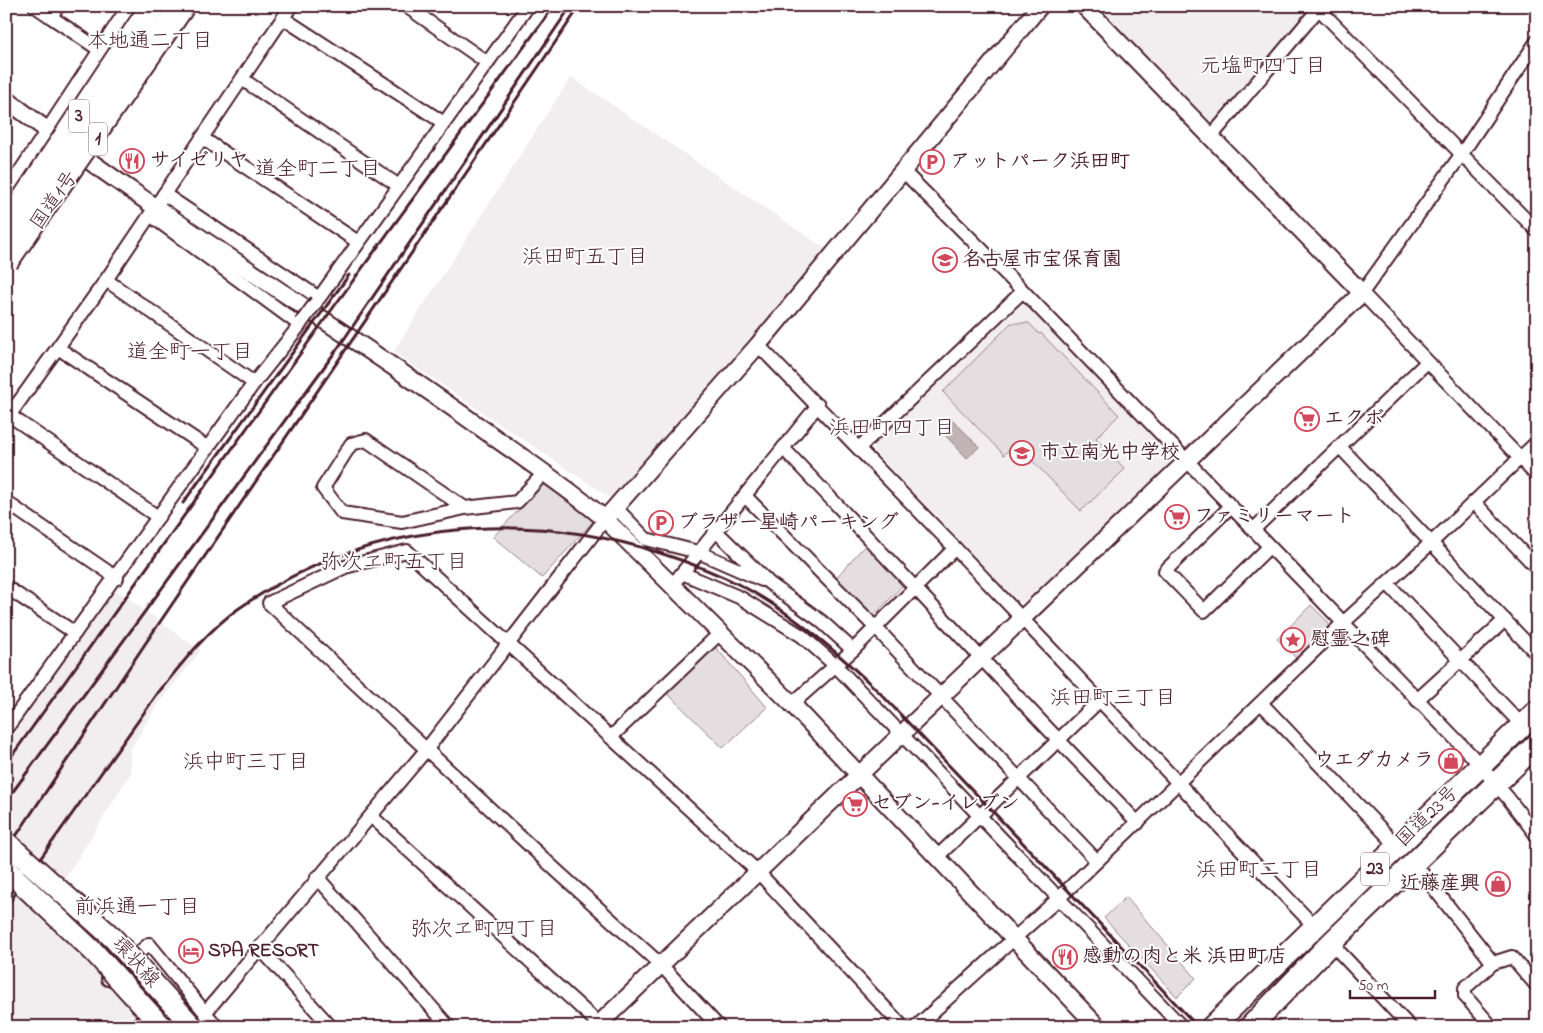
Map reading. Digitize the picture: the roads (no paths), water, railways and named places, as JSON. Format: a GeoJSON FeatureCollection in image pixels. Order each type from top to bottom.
{"type":"FeatureCollection","features":[{"type":"Feature","properties":{"kind":"highway","name":"国道1号"},"geometry":{"type":"LineString","coordinates":[[6,201],[52,134],[134,6]]}},
{"type":"Feature","properties":{"kind":"highway","name":"3"},"geometry":{"type":"LineString","coordinates":[[6,261],[182,6]]}},
{"type":"Feature","properties":{"kind":"highway","name":"国道1号"},"geometry":{"type":"LineString","coordinates":[[6,271],[189,6]]}},
{"type":"Feature","properties":{"kind":"highway","name":"3"},"geometry":{"type":"LineString","coordinates":[[6,227],[157,11]]}},
{"type":"Feature","properties":{"kind":"highway"},"geometry":{"type":"LineString","coordinates":[[6,242],[157,11]]}},
{"type":"Feature","properties":{"kind":"highway","name":"国道23号"},"geometry":{"type":"LineString","coordinates":[[1212,1027],[1530,718]]}},
{"type":"Feature","properties":{"kind":"highway","name":"国道23号"},"geometry":{"type":"LineString","coordinates":[[1250,1027],[1331,943],[1537,744]]}},
{"type":"Feature","properties":{"kind":"main road","name":"環状線"},"geometry":{"type":"LineString","coordinates":[[6,842],[113,938],[199,1020]]}},
{"type":"Feature","properties":{"kind":"main road","name":"環状線"},"geometry":{"type":"LineString","coordinates":[[6,869],[94,952],[162,1027]]}},
{"type":"Feature","properties":{"kind":"street"},"geometry":{"type":"LineString","coordinates":[[35,6],[103,52]]}},
{"type":"Feature","properties":{"kind":"street"},"geometry":{"type":"LineString","coordinates":[[51,17],[58,6]]}},
{"type":"Feature","properties":{"kind":"street"},"geometry":{"type":"LineString","coordinates":[[158,517],[7,416],[106,280],[291,6]]}},
{"type":"Feature","properties":{"kind":"street"},"geometry":{"type":"LineString","coordinates":[[406,6],[488,63]]}},
{"type":"Feature","properties":{"kind":"street"},"geometry":{"type":"LineString","coordinates":[[6,729],[528,6]]}},
{"type":"Feature","properties":{"kind":"street"},"geometry":{"type":"LineString","coordinates":[[199,1020],[317,877],[426,750],[507,643],[610,513],[758,345],[1040,6]]}},
{"type":"Feature","properties":{"kind":"street"},"geometry":{"type":"LineString","coordinates":[[1084,6],[1537,476]]}},
{"type":"Feature","properties":{"kind":"street"},"geometry":{"type":"LineString","coordinates":[[1210,138],[1320,8],[1537,231]]}},
{"type":"Feature","properties":{"kind":"street"},"geometry":{"type":"LineString","coordinates":[[283,18],[444,123]]}},
{"type":"Feature","properties":{"kind":"street"},"geometry":{"type":"LineString","coordinates":[[371,816],[597,1025],[1362,293],[1461,155],[1537,41]]}},
{"type":"Feature","properties":{"kind":"street"},"geometry":{"type":"LineString","coordinates":[[242,79],[399,186]]}},
{"type":"Feature","properties":{"kind":"street"},"geometry":{"type":"LineString","coordinates":[[6,99],[85,158],[408,375],[544,473],[610,513],[646,539],[698,552],[769,583]]}},
{"type":"Feature","properties":{"kind":"street"},"geometry":{"type":"LineString","coordinates":[[202,138],[358,242]]}},
{"type":"Feature","properties":{"kind":"street"},"geometry":{"type":"LineString","coordinates":[[903,171],[1023,291],[1480,766],[1537,836]]}},
{"type":"Feature","properties":{"kind":"street"},"geometry":{"type":"LineString","coordinates":[[156,205],[318,299]]}},
{"type":"Feature","properties":{"kind":"street"},"geometry":{"type":"LineString","coordinates":[[156,205],[300,324]]}},
{"type":"Feature","properties":{"kind":"street"},"geometry":{"type":"LineString","coordinates":[[106,280],[254,383]]}},
{"type":"Feature","properties":{"kind":"street"},"geometry":{"type":"LineString","coordinates":[[859,448],[1023,291]]}},
{"type":"Feature","properties":{"kind":"street"},"geometry":{"type":"LineString","coordinates":[[758,345],[955,548],[1315,927]]}},
{"type":"Feature","properties":{"kind":"street"},"geometry":{"type":"LineString","coordinates":[[58,348],[208,448]]}},
{"type":"Feature","properties":{"kind":"street"},"geometry":{"type":"LineString","coordinates":[[1253,530],[1427,362]]}},
{"type":"Feature","properties":{"kind":"street"},"geometry":{"type":"LineString","coordinates":[[672,586],[715,530],[745,496],[818,405]]}},
{"type":"Feature","properties":{"kind":"street"},"geometry":{"type":"LineString","coordinates":[[465,508],[366,440],[351,444],[324,488],[342,513],[402,522],[465,508],[517,502],[544,473]]}},
{"type":"Feature","properties":{"kind":"street"},"geometry":{"type":"LineString","coordinates":[[916,1027],[1059,898],[1262,704],[1342,623],[1431,543],[1537,442]]}},
{"type":"Feature","properties":{"kind":"street"},"geometry":{"type":"LineString","coordinates":[[1340,447],[1537,654]]}},
{"type":"Feature","properties":{"kind":"street"},"geometry":{"type":"LineString","coordinates":[[783,448],[915,587],[980,659],[1138,823]]}},
{"type":"Feature","properties":{"kind":"street"},"geometry":{"type":"LineString","coordinates":[[745,496],[874,626],[1098,861]]}},
{"type":"Feature","properties":{"kind":"street"},"geometry":{"type":"LineString","coordinates":[[6,502],[116,578]]}},
{"type":"Feature","properties":{"kind":"street"},"geometry":{"type":"LineString","coordinates":[[1474,502],[1537,568]]}},
{"type":"Feature","properties":{"kind":"street"},"geometry":{"type":"LineString","coordinates":[[1230,507],[1165,571],[1204,611],[1269,547]]}},
{"type":"Feature","properties":{"kind":"street"},"geometry":{"type":"LineString","coordinates":[[610,513],[672,586],[792,704],[1098,1027]]}},
{"type":"Feature","properties":{"kind":"street"},"geometry":{"type":"LineString","coordinates":[[715,530],[769,583],[821,621],[853,650]]}},
{"type":"Feature","properties":{"kind":"street"},"geometry":{"type":"LineString","coordinates":[[792,704],[853,650],[874,626],[955,548]]}},
{"type":"Feature","properties":{"kind":"street"},"geometry":{"type":"LineString","coordinates":[[701,1027],[715,1022],[661,965],[269,603],[345,567],[407,551],[758,872],[903,1027]]}},
{"type":"Feature","properties":{"kind":"street"},"geometry":{"type":"LineString","coordinates":[[682,573],[741,598],[802,636],[836,666],[980,814],[1182,1027]]}},
{"type":"Feature","properties":{"kind":"street"},"geometry":{"type":"LineString","coordinates":[[1387,582],[1462,660],[1530,718]]}},
{"type":"Feature","properties":{"kind":"street"},"geometry":{"type":"LineString","coordinates":[[6,587],[75,633]]}},
{"type":"Feature","properties":{"kind":"street"},"geometry":{"type":"LineString","coordinates":[[1417,700],[1504,620]]}},
{"type":"Feature","properties":{"kind":"street"},"geometry":{"type":"LineString","coordinates":[[611,737],[719,634]]}},
{"type":"Feature","properties":{"kind":"street"},"geometry":{"type":"LineString","coordinates":[[938,856],[1099,701]]}},
{"type":"Feature","properties":{"kind":"street"},"geometry":{"type":"LineString","coordinates":[[1262,704],[1398,847]]}},
{"type":"Feature","properties":{"kind":"street"},"geometry":{"type":"LineString","coordinates":[[1414,863],[1493,963]]}},
{"type":"Feature","properties":{"kind":"street"},"geometry":{"type":"LineString","coordinates":[[317,877],[449,1027]]}},
{"type":"Feature","properties":{"kind":"street"},"geometry":{"type":"LineString","coordinates":[[1331,943],[1410,1027]]}},
{"type":"Feature","properties":{"kind":"street"},"geometry":{"type":"LineString","coordinates":[[143,1024],[108,979],[149,944],[199,1020],[217,1027]]}},
{"type":"Feature","properties":{"kind":"street"},"geometry":{"type":"LineString","coordinates":[[259,947],[331,1027]]}},
{"type":"Feature","properties":{"kind":"street"},"geometry":{"type":"LineString","coordinates":[[1492,1027],[1465,996],[1465,988],[1493,963],[1512,957],[1537,986]]}},
{"type":"Feature","properties":{"kind":"railway"},"geometry":{"type":"LineString","coordinates":[[6,764],[333,308],[554,6]]}},
{"type":"Feature","properties":{"kind":"railway"},"geometry":{"type":"LineString","coordinates":[[6,801],[338,348],[571,6]]}},
{"type":"Feature","properties":{"kind":"railway"},"geometry":{"type":"LineString","coordinates":[[6,851],[580,6]]}},
{"type":"Feature","properties":{"kind":"railway"},"geometry":{"type":"LineString","coordinates":[[183,503],[349,275]]}},
{"type":"Feature","properties":{"kind":"railway"},"geometry":{"type":"LineString","coordinates":[[6,907],[158,693],[205,637],[238,609],[286,580],[336,558],[388,541],[442,532],[497,528],[551,530],[606,539],[660,553],[692,564],[744,587],[798,622],[832,649],[880,693],[1198,1027]]}},
{"type":"Feature","properties":{"kind":"place","name":"サイゼリヤ"},"geometry":{"type":"Point","coordinates":[132,161]}},
{"type":"Feature","properties":{"kind":"place","name":"アットパーク浜田町"},"geometry":{"type":"Point","coordinates":[932,162]}},
{"type":"Feature","properties":{"kind":"place","name":"名古屋市宝保育園"},"geometry":{"type":"Point","coordinates":[945,260]}},
{"type":"Feature","properties":{"kind":"place","name":"エクボ"},"geometry":{"type":"Point","coordinates":[1307,419]}},
{"type":"Feature","properties":{"kind":"place","name":"市立南光中学校"},"geometry":{"type":"Point","coordinates":[1022,453]}},
{"type":"Feature","properties":{"kind":"place","name":"ファミリーマート"},"geometry":{"type":"Point","coordinates":[1177,517]}},
{"type":"Feature","properties":{"kind":"place","name":"ブラザー星崎パーキング"},"geometry":{"type":"Point","coordinates":[661,523]}},
{"type":"Feature","properties":{"kind":"place","name":"慰霊之碑"},"geometry":{"type":"Point","coordinates":[1293,640]}},
{"type":"Feature","properties":{"kind":"place","name":"ウエダカメラ"},"geometry":{"type":"Point","coordinates":[1451,761]}},
{"type":"Feature","properties":{"kind":"place","name":"セブン-イレブン"},"geometry":{"type":"Point","coordinates":[855,804]}},
{"type":"Feature","properties":{"kind":"place","name":"近藤産興"},"geometry":{"type":"Point","coordinates":[1498,884]}},
{"type":"Feature","properties":{"kind":"place","name":"SPA RESORT"},"geometry":{"type":"Point","coordinates":[191,951]}},
{"type":"Feature","properties":{"kind":"place","name":"感動の肉と米 浜田町店"},"geometry":{"type":"Point","coordinates":[1065,957]}},
{"type":"Feature","properties":{"kind":"district","name":"本地通二丁目"},"geometry":{"type":"Point","coordinates":[150,42]}},
{"type":"Feature","properties":{"kind":"district","name":"元塩町四丁目"},"geometry":{"type":"Point","coordinates":[1263,67]}},
{"type":"Feature","properties":{"kind":"district","name":"道全町二丁目"},"geometry":{"type":"Point","coordinates":[318,170]}},
{"type":"Feature","properties":{"kind":"district","name":"浜田町五丁目"},"geometry":{"type":"Point","coordinates":[585,258]}},
{"type":"Feature","properties":{"kind":"district","name":"道全町一丁目"},"geometry":{"type":"Point","coordinates":[190,353]}},
{"type":"Feature","properties":{"kind":"district","name":"浜田町四丁目"},"geometry":{"type":"Point","coordinates":[892,429]}},
{"type":"Feature","properties":{"kind":"district","name":"弥次ヱ町五丁目"},"geometry":{"type":"Point","coordinates":[394,563]}},
{"type":"Feature","properties":{"kind":"district","name":"浜田町三丁目"},"geometry":{"type":"Point","coordinates":[1113,699]}},
{"type":"Feature","properties":{"kind":"district","name":"浜中町三丁目"},"geometry":{"type":"Point","coordinates":[246,763]}},
{"type":"Feature","properties":{"kind":"district","name":"浜田町二丁目"},"geometry":{"type":"Point","coordinates":[1259,871]}},
{"type":"Feature","properties":{"kind":"district","name":"前浜通一丁目"},"geometry":{"type":"Point","coordinates":[137,908]}},
{"type":"Feature","properties":{"kind":"district","name":"弥次ヱ町四丁目"},"geometry":{"type":"Point","coordinates":[484,930]}}]}
